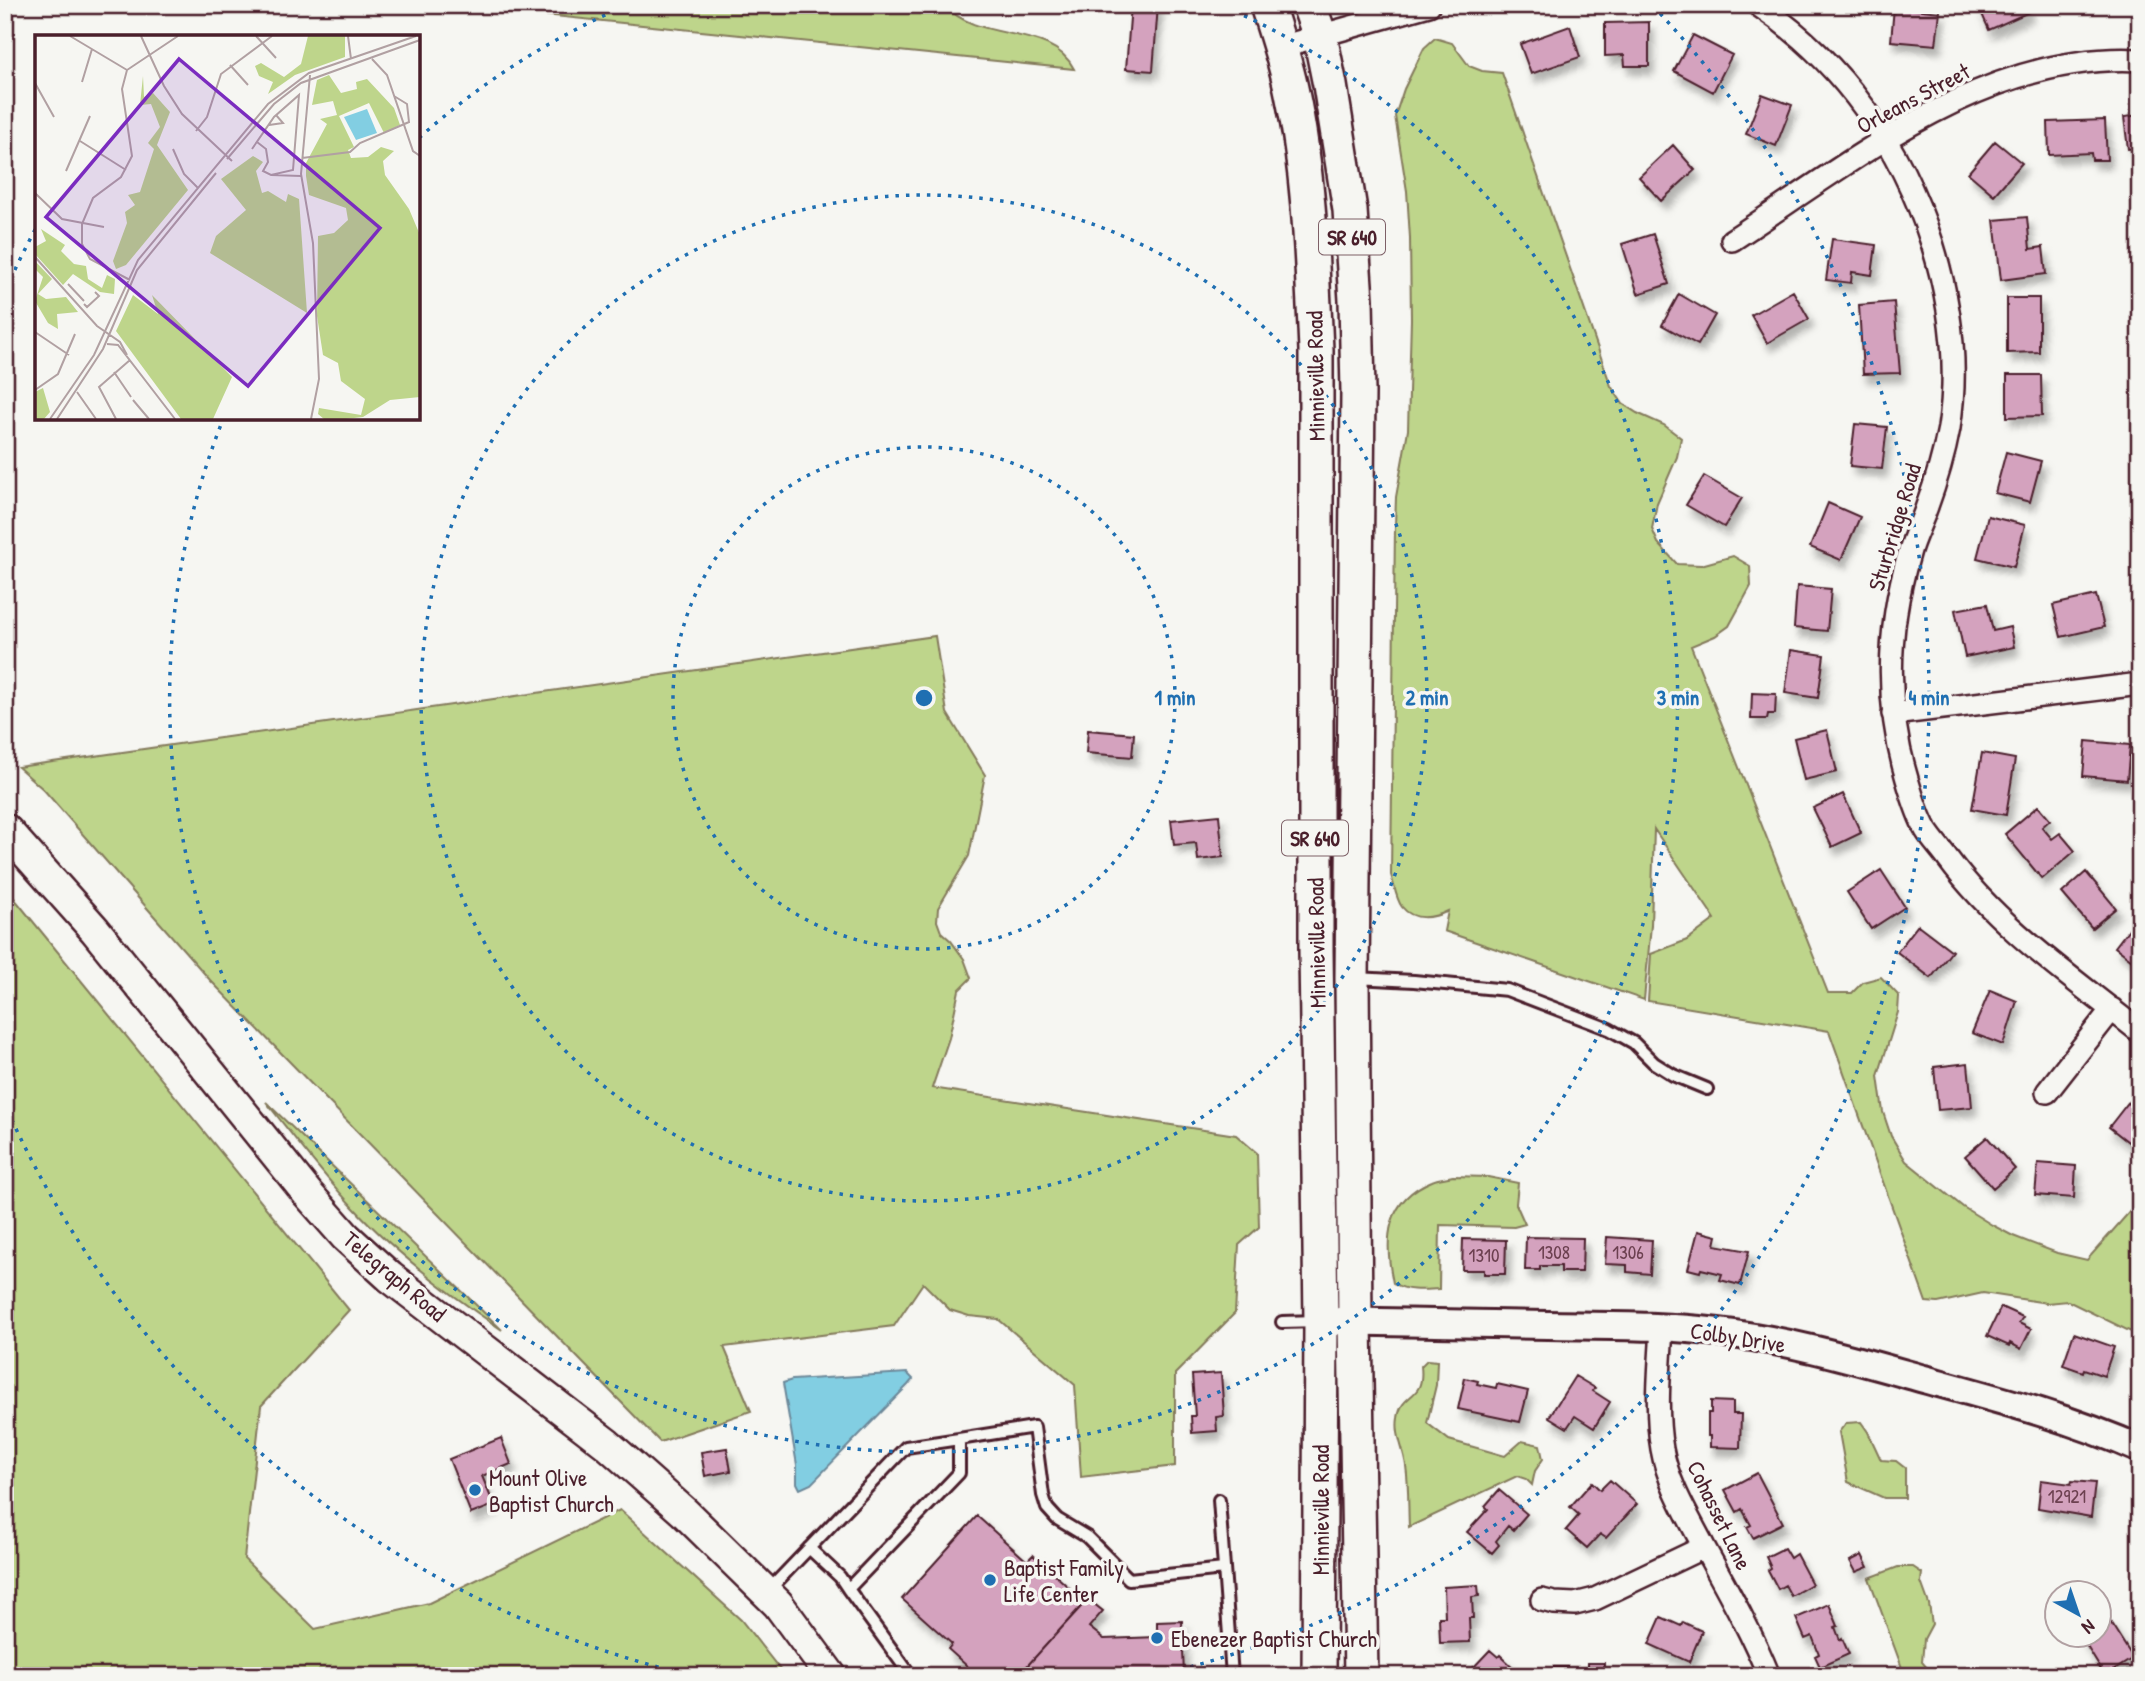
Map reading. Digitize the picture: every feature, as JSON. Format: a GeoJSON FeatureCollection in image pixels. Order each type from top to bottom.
{"type":"FeatureCollection","features":[{"type":"Feature","properties":{"kind":"main road","name":"Minnieville Road"},"geometry":{"type":"LineString","coordinates":[[1267,5],[1292,92],[1302,148],[1311,246],[1316,351],[1316,950],[1321,1321],[1319,1676]]}},
{"type":"Feature","properties":{"kind":"main road","name":"Minnieville Road"},"geometry":{"type":"LineString","coordinates":[[1315,21],[1330,85],[1350,209],[1356,300],[1358,404],[1352,978],[1361,1676]]}},
{"type":"Feature","properties":{"kind":"main road","name":"Telegraph Road"},"geometry":{"type":"LineString","coordinates":[[5,830],[95,930],[308,1194],[346,1237],[390,1277],[607,1444],[684,1512],[766,1593],[799,1631],[831,1676]]}},
{"type":"Feature","properties":{"kind":"street"},"geometry":{"type":"LineString","coordinates":[[1280,47],[1315,21],[1429,5]]}},
{"type":"Feature","properties":{"kind":"street","name":"Sturbridge Road"},"geometry":{"type":"LineString","coordinates":[[1758,5],[1816,50],[1847,84],[1887,139],[1922,211],[1943,278],[1951,320],[1954,362],[1949,429],[1939,470],[1898,590],[1891,641],[1893,714],[1901,758],[1913,799],[1926,831],[1992,911],[2140,1032]]}},
{"type":"Feature","properties":{"kind":"street","name":"Orleans Street"},"geometry":{"type":"LineString","coordinates":[[1732,240],[1887,139],[1938,110],[2001,81],[2041,69],[2083,61],[2140,60]]}},
{"type":"Feature","properties":{"kind":"street"},"geometry":{"type":"LineString","coordinates":[[1893,714],[2140,684]]}},
{"type":"Feature","properties":{"kind":"street"},"geometry":{"type":"LineString","coordinates":[[2047,1092],[2112,1009]]}},
{"type":"Feature","properties":{"kind":"street","name":"Colby Drive"},"geometry":{"type":"LineString","coordinates":[[1321,1321],[1662,1326],[1772,1340],[1837,1355],[2029,1408],[2098,1431],[2140,1449]]}},
{"type":"Feature","properties":{"kind":"street","name":"Cohasset Lane"},"geometry":{"type":"LineString","coordinates":[[1662,1326],[1658,1397],[1662,1448],[1671,1481],[1755,1641],[1769,1676]]}},
{"type":"Feature","properties":{"kind":"street"},"geometry":{"type":"LineString","coordinates":[[1542,1600],[1575,1604],[1595,1599],[1704,1547]]}},
{"type":"Feature","properties":{"kind":"lane"},"geometry":{"type":"LineString","coordinates":[[1352,978],[1507,990],[1609,1029],[1634,1043],[1654,1063],[1673,1075],[1707,1089]]}},
{"type":"Feature","properties":{"kind":"lane"},"geometry":{"type":"LineString","coordinates":[[1282,1322],[1321,1321]]}},
{"type":"Feature","properties":{"kind":"lane"},"geometry":{"type":"LineString","coordinates":[[766,1593],[906,1447],[1034,1427],[1047,1508],[1057,1519],[1087,1537],[1129,1578],[1224,1569]]}},
{"type":"Feature","properties":{"kind":"lane"},"geometry":{"type":"LineString","coordinates":[[848,1588],[959,1473],[959,1439]]}},
{"type":"Feature","properties":{"kind":"lane"},"geometry":{"type":"LineString","coordinates":[[1219,1500],[1232,1676]]}},
{"type":"Feature","properties":{"kind":"lane"},"geometry":{"type":"LineString","coordinates":[[809,1548],[840,1577],[911,1676]]}},
{"type":"Feature","properties":{"kind":"green space"},"geometry":{"type":"Polygon","coordinates":[[[447,5],[945,5],[959,17],[976,25],[1049,45],[1063,55],[1074,69],[447,5]]]}},
{"type":"Feature","properties":{"kind":"green space"},"geometry":{"type":"Polygon","coordinates":[[[1435,38],[1452,43],[1469,66],[1482,71],[1502,73],[1611,386],[1623,404],[1664,425],[1681,438],[1677,457],[1657,503],[1652,529],[1658,543],[1677,564],[1701,565],[1733,556],[1750,566],[1751,586],[1729,626],[1715,636],[1691,646],[1828,993],[1852,993],[1863,982],[1881,977],[1899,996],[1898,1012],[1878,1076],[1883,1112],[1891,1136],[1906,1161],[1963,1207],[2013,1236],[2057,1253],[2087,1260],[2140,1200],[2140,1314],[2131,1332],[2068,1301],[2047,1303],[1983,1293],[1938,1303],[1926,1302],[1829,1031],[1648,1001],[1651,954],[1687,940],[1715,919],[1654,829],[1651,925],[1644,1000],[1444,931],[1448,911],[1430,917],[1418,917],[1407,912],[1400,904],[1391,875],[1395,526],[1396,497],[1408,430],[1411,319],[1407,191],[1395,116],[1404,89],[1424,48],[1435,38]]]}},
{"type":"Feature","properties":{"kind":"green space"},"geometry":{"type":"Polygon","coordinates":[[[935,636],[947,713],[985,775],[969,856],[938,908],[937,921],[941,932],[964,959],[971,978],[959,990],[949,1038],[932,1088],[1236,1135],[1257,1153],[1259,1227],[1239,1245],[1235,1313],[1175,1374],[1175,1466],[1081,1477],[1075,1385],[998,1319],[969,1316],[950,1310],[923,1283],[894,1326],[724,1347],[751,1411],[660,1442],[210,980],[44,790],[18,767],[935,636]]]}},
{"type":"Feature","properties":{"kind":"green space"},"geometry":{"type":"Polygon","coordinates":[[[5,887],[349,1310],[261,1406],[244,1559],[315,1629],[429,1603],[620,1510],[741,1620],[785,1676],[5,1676],[5,887]]]}},
{"type":"Feature","properties":{"kind":"green space"},"geometry":{"type":"Polygon","coordinates":[[[266,1102],[502,1330],[424,1272],[369,1224],[329,1181],[266,1102]]]}},
{"type":"Feature","properties":{"kind":"green space"},"geometry":{"type":"Polygon","coordinates":[[[1453,1176],[1488,1177],[1518,1183],[1516,1204],[1525,1224],[1514,1227],[1440,1225],[1439,1289],[1410,1289],[1393,1283],[1389,1237],[1397,1211],[1416,1189],[1434,1180],[1453,1176]]]}},
{"type":"Feature","properties":{"kind":"green space"},"geometry":{"type":"Polygon","coordinates":[[[1427,1360],[1437,1361],[1436,1385],[1427,1423],[1449,1440],[1505,1456],[1522,1441],[1540,1445],[1543,1459],[1535,1471],[1532,1485],[1517,1476],[1409,1527],[1407,1474],[1398,1418],[1404,1403],[1420,1385],[1421,1366],[1427,1360]]]}},
{"type":"Feature","properties":{"kind":"green space"},"geometry":{"type":"Polygon","coordinates":[[[1861,1422],[1881,1460],[1896,1461],[1905,1468],[1905,1498],[1884,1498],[1848,1482],[1839,1432],[1846,1423],[1861,1422]]]}},
{"type":"Feature","properties":{"kind":"green space"},"geometry":{"type":"Polygon","coordinates":[[[1898,1567],[1913,1567],[1922,1573],[1921,1582],[1929,1604],[1932,1624],[1924,1639],[1922,1662],[1934,1676],[1905,1676],[1869,1578],[1898,1567]]]}},
{"type":"Feature","properties":{"kind":"water"},"geometry":{"type":"Polygon","coordinates":[[[907,1373],[913,1379],[908,1385],[811,1484],[800,1489],[783,1383],[792,1380],[907,1373]]]}},
{"type":"Feature","properties":{"kind":"building"},"geometry":{"type":"Polygon","coordinates":[[[1131,5],[1158,5],[1153,71],[1126,69],[1131,5]]]}},
{"type":"Feature","properties":{"kind":"building"},"geometry":{"type":"Polygon","coordinates":[[[1978,5],[2026,5],[2029,12],[1989,30],[1978,5]]]}},
{"type":"Feature","properties":{"kind":"building"},"geometry":{"type":"Polygon","coordinates":[[[1894,7],[1940,12],[1936,45],[1891,41],[1894,7]]]}},
{"type":"Feature","properties":{"kind":"building"},"geometry":{"type":"Polygon","coordinates":[[[1649,22],[1649,66],[1625,66],[1624,55],[1605,56],[1605,23],[1649,22]]]}},
{"type":"Feature","properties":{"kind":"building"},"geometry":{"type":"Polygon","coordinates":[[[1570,26],[1580,57],[1531,74],[1520,44],[1570,26]]]}},
{"type":"Feature","properties":{"kind":"building"},"geometry":{"type":"Polygon","coordinates":[[[1693,35],[1732,55],[1713,92],[1674,71],[1693,35]]]}},
{"type":"Feature","properties":{"kind":"building"},"geometry":{"type":"Polygon","coordinates":[[[1762,94],[1792,105],[1776,146],[1746,134],[1762,94]]]}},
{"type":"Feature","properties":{"kind":"building"},"geometry":{"type":"Polygon","coordinates":[[[2140,115],[2140,148],[2128,149],[2124,117],[2140,115]]]}},
{"type":"Feature","properties":{"kind":"building"},"geometry":{"type":"Polygon","coordinates":[[[2105,120],[2107,160],[2092,160],[2091,153],[2049,155],[2048,122],[2105,120]]]}},
{"type":"Feature","properties":{"kind":"building"},"geometry":{"type":"Polygon","coordinates":[[[1995,141],[2022,163],[1994,195],[1968,173],[1995,141]]]}},
{"type":"Feature","properties":{"kind":"building"},"geometry":{"type":"Polygon","coordinates":[[[1673,145],[1695,170],[1661,201],[1639,177],[1673,145]]]}},
{"type":"Feature","properties":{"kind":"building"},"geometry":{"type":"Polygon","coordinates":[[[2027,217],[2030,249],[2043,247],[2046,274],[2001,280],[1994,220],[2027,217]]]}},
{"type":"Feature","properties":{"kind":"building"},"geometry":{"type":"Polygon","coordinates":[[[1653,234],[1669,284],[1638,294],[1622,244],[1653,234]]]}},
{"type":"Feature","properties":{"kind":"building"},"geometry":{"type":"Polygon","coordinates":[[[1832,239],[1876,245],[1872,275],[1852,272],[1851,283],[1826,280],[1832,239]]]}},
{"type":"Feature","properties":{"kind":"building"},"geometry":{"type":"Polygon","coordinates":[[[1793,291],[1809,319],[1767,343],[1751,315],[1793,291]]]}},
{"type":"Feature","properties":{"kind":"building"},"geometry":{"type":"Polygon","coordinates":[[[1679,294],[1715,315],[1698,345],[1662,325],[1679,294]]]}},
{"type":"Feature","properties":{"kind":"building"},"geometry":{"type":"Polygon","coordinates":[[[2007,298],[2039,298],[2039,352],[2007,353],[2007,298]]]}},
{"type":"Feature","properties":{"kind":"building"},"geometry":{"type":"Polygon","coordinates":[[[1894,302],[1900,373],[1863,374],[1859,305],[1894,302]]]}},
{"type":"Feature","properties":{"kind":"building"},"geometry":{"type":"Polygon","coordinates":[[[2007,375],[2041,375],[2042,416],[2007,417],[2007,375]]]}},
{"type":"Feature","properties":{"kind":"building"},"geometry":{"type":"Polygon","coordinates":[[[1855,424],[1887,427],[1882,469],[1850,466],[1855,424]]]}},
{"type":"Feature","properties":{"kind":"building"},"geometry":{"type":"Polygon","coordinates":[[[2006,452],[2041,461],[2030,502],[1995,493],[2006,452]]]}},
{"type":"Feature","properties":{"kind":"building"},"geometry":{"type":"Polygon","coordinates":[[[1704,476],[1742,498],[1724,527],[1686,505],[1704,476]]]}},
{"type":"Feature","properties":{"kind":"building"},"geometry":{"type":"Polygon","coordinates":[[[1828,503],[1860,517],[1841,560],[1810,547],[1828,503]]]}},
{"type":"Feature","properties":{"kind":"building"},"geometry":{"type":"Polygon","coordinates":[[[1988,516],[2025,525],[2014,567],[1977,558],[1988,516]]]}},
{"type":"Feature","properties":{"kind":"building"},"geometry":{"type":"Polygon","coordinates":[[[1797,586],[1831,589],[1827,631],[1794,628],[1797,586]]]}},
{"type":"Feature","properties":{"kind":"building"},"geometry":{"type":"Polygon","coordinates":[[[2096,595],[2104,627],[2061,637],[2053,605],[2096,595]]]}},
{"type":"Feature","properties":{"kind":"building"},"geometry":{"type":"Polygon","coordinates":[[[1987,604],[1993,631],[2010,627],[2014,647],[1965,657],[1955,610],[1987,604]]]}},
{"type":"Feature","properties":{"kind":"building"},"geometry":{"type":"Polygon","coordinates":[[[1791,650],[1824,655],[1818,698],[1785,693],[1791,650]]]}},
{"type":"Feature","properties":{"kind":"building"},"geometry":{"type":"Polygon","coordinates":[[[1752,693],[1776,694],[1775,714],[1768,714],[1767,719],[1751,719],[1752,693]]]}},
{"type":"Feature","properties":{"kind":"building"},"geometry":{"type":"Polygon","coordinates":[[[1088,730],[1134,734],[1132,757],[1086,753],[1088,730]]]}},
{"type":"Feature","properties":{"kind":"building"},"geometry":{"type":"Polygon","coordinates":[[[1827,730],[1837,772],[1804,780],[1794,738],[1827,730]]]}},
{"type":"Feature","properties":{"kind":"building"},"geometry":{"type":"Polygon","coordinates":[[[2086,741],[2130,745],[2127,780],[2083,776],[2086,741]]]}},
{"type":"Feature","properties":{"kind":"building"},"geometry":{"type":"Polygon","coordinates":[[[1982,753],[2015,759],[2006,815],[1972,809],[1982,753]]]}},
{"type":"Feature","properties":{"kind":"building"},"geometry":{"type":"Polygon","coordinates":[[[1843,794],[1861,833],[1832,847],[1813,808],[1843,794]]]}},
{"type":"Feature","properties":{"kind":"building"},"geometry":{"type":"Polygon","coordinates":[[[2038,806],[2050,820],[2042,827],[2052,839],[2060,833],[2075,851],[2042,879],[2005,834],[2038,806]]]}},
{"type":"Feature","properties":{"kind":"building"},"geometry":{"type":"Polygon","coordinates":[[[1219,815],[1223,857],[1198,860],[1196,843],[1174,845],[1171,820],[1219,815]]]}},
{"type":"Feature","properties":{"kind":"building"},"geometry":{"type":"Polygon","coordinates":[[[1881,870],[1905,907],[1871,929],[1847,892],[1881,870]]]}},
{"type":"Feature","properties":{"kind":"building"},"geometry":{"type":"Polygon","coordinates":[[[2086,872],[2116,908],[2092,928],[2062,893],[2086,872]]]}},
{"type":"Feature","properties":{"kind":"building"},"geometry":{"type":"Polygon","coordinates":[[[2135,921],[2140,925],[2140,966],[2115,947],[2135,921]]]}},
{"type":"Feature","properties":{"kind":"building"},"geometry":{"type":"Polygon","coordinates":[[[1918,925],[1952,951],[1931,978],[1897,952],[1918,925]]]}},
{"type":"Feature","properties":{"kind":"building"},"geometry":{"type":"Polygon","coordinates":[[[1990,990],[2017,1001],[2003,1045],[1972,1033],[1990,990]]]}},
{"type":"Feature","properties":{"kind":"building"},"geometry":{"type":"Polygon","coordinates":[[[1968,1063],[1972,1107],[1938,1110],[1934,1067],[1968,1063]]]}},
{"type":"Feature","properties":{"kind":"building"},"geometry":{"type":"Polygon","coordinates":[[[2134,1095],[2140,1100],[2140,1143],[2136,1148],[2109,1127],[2134,1095]]]}},
{"type":"Feature","properties":{"kind":"building"},"geometry":{"type":"Polygon","coordinates":[[[1987,1137],[2015,1169],[1993,1188],[1965,1156],[1987,1137]]]}},
{"type":"Feature","properties":{"kind":"building"},"geometry":{"type":"Polygon","coordinates":[[[2038,1163],[2076,1166],[2074,1198],[2035,1195],[2038,1163]]]}},
{"type":"Feature","properties":{"kind":"building"},"geometry":{"type":"Polygon","coordinates":[[[1698,1231],[1717,1236],[1715,1245],[1749,1251],[1740,1285],[1720,1280],[1722,1274],[1688,1269],[1698,1231]]]}},
{"type":"Feature","properties":{"kind":"building"},"geometry":{"type":"Polygon","coordinates":[[[1526,1237],[1583,1238],[1582,1272],[1561,1272],[1561,1266],[1540,1266],[1540,1270],[1525,1270],[1526,1237]]]}},
{"type":"Feature","properties":{"kind":"building"},"geometry":{"type":"Polygon","coordinates":[[[1607,1237],[1652,1240],[1650,1274],[1627,1272],[1627,1265],[1605,1264],[1607,1237]]]}},
{"type":"Feature","properties":{"kind":"building"},"geometry":{"type":"Polygon","coordinates":[[[1463,1239],[1506,1240],[1505,1274],[1462,1270],[1463,1239]]]}},
{"type":"Feature","properties":{"kind":"building"},"geometry":{"type":"Polygon","coordinates":[[[2001,1307],[2023,1317],[2019,1323],[2031,1329],[2021,1349],[1987,1336],[2001,1307]]]}},
{"type":"Feature","properties":{"kind":"building"},"geometry":{"type":"Polygon","coordinates":[[[2074,1333],[2114,1347],[2104,1376],[2063,1365],[2074,1333]]]}},
{"type":"Feature","properties":{"kind":"building"},"geometry":{"type":"Polygon","coordinates":[[[1221,1373],[1224,1416],[1216,1417],[1217,1431],[1192,1433],[1191,1416],[1195,1416],[1192,1375],[1221,1373]]]}},
{"type":"Feature","properties":{"kind":"building"},"geometry":{"type":"Polygon","coordinates":[[[1575,1376],[1595,1388],[1593,1391],[1610,1402],[1594,1428],[1575,1416],[1567,1428],[1549,1417],[1575,1376]]]}},
{"type":"Feature","properties":{"kind":"building"},"geometry":{"type":"Polygon","coordinates":[[[1465,1378],[1496,1388],[1497,1384],[1528,1391],[1520,1422],[1458,1409],[1465,1378]]]}},
{"type":"Feature","properties":{"kind":"building"},"geometry":{"type":"Polygon","coordinates":[[[1711,1401],[1733,1402],[1733,1414],[1741,1414],[1740,1448],[1710,1447],[1708,1413],[1711,1413],[1711,1401]]]}},
{"type":"Feature","properties":{"kind":"building","name":"Mount Olive Baptist Church"},"geometry":{"type":"Polygon","coordinates":[[[501,1438],[511,1464],[482,1476],[494,1505],[471,1514],[449,1459],[501,1438]]]}},
{"type":"Feature","properties":{"kind":"building"},"geometry":{"type":"Polygon","coordinates":[[[727,1448],[731,1471],[705,1476],[701,1452],[727,1448]]]}},
{"type":"Feature","properties":{"kind":"building"},"geometry":{"type":"Polygon","coordinates":[[[1757,1473],[1783,1523],[1753,1538],[1747,1527],[1751,1525],[1742,1509],[1737,1512],[1725,1490],[1757,1473]]]}},
{"type":"Feature","properties":{"kind":"building"},"geometry":{"type":"Polygon","coordinates":[[[1610,1480],[1637,1504],[1606,1538],[1600,1534],[1587,1548],[1566,1530],[1579,1515],[1570,1507],[1592,1482],[1600,1490],[1610,1480]]]}},
{"type":"Feature","properties":{"kind":"building"},"geometry":{"type":"Polygon","coordinates":[[[2041,1480],[2071,1484],[2072,1481],[2095,1483],[2091,1517],[2038,1508],[2041,1480]]]}},
{"type":"Feature","properties":{"kind":"building"},"geometry":{"type":"Polygon","coordinates":[[[1499,1490],[1527,1514],[1513,1530],[1508,1526],[1496,1541],[1499,1545],[1492,1553],[1467,1532],[1488,1509],[1485,1506],[1499,1490]]]}},
{"type":"Feature","properties":{"kind":"building","name":"Baptist Family Life Center"},"geometry":{"type":"Polygon","coordinates":[[[977,1516],[1027,1561],[1033,1555],[1085,1602],[1018,1676],[978,1676],[948,1649],[952,1644],[902,1599],[977,1516]]]}},
{"type":"Feature","properties":{"kind":"building"},"geometry":{"type":"Polygon","coordinates":[[[1784,1548],[1790,1558],[1796,1554],[1812,1584],[1791,1596],[1785,1585],[1778,1589],[1768,1570],[1771,1568],[1766,1557],[1784,1548]]]}},
{"type":"Feature","properties":{"kind":"building"},"geometry":{"type":"Polygon","coordinates":[[[1862,1555],[1868,1567],[1856,1572],[1850,1561],[1862,1555]]]}},
{"type":"Feature","properties":{"kind":"building"},"geometry":{"type":"Polygon","coordinates":[[[1478,1585],[1479,1596],[1472,1597],[1473,1618],[1469,1618],[1470,1642],[1440,1643],[1439,1617],[1445,1617],[1444,1587],[1478,1585]]]}},
{"type":"Feature","properties":{"kind":"building","name":"Ebenezer Baptist Church"},"geometry":{"type":"Polygon","coordinates":[[[1088,1599],[1103,1611],[1089,1627],[1104,1639],[1157,1637],[1157,1622],[1182,1621],[1184,1676],[1018,1676],[1088,1599]]]}},
{"type":"Feature","properties":{"kind":"building"},"geometry":{"type":"Polygon","coordinates":[[[1829,1604],[1838,1626],[1835,1627],[1840,1640],[1842,1638],[1849,1654],[1820,1667],[1815,1656],[1819,1654],[1812,1636],[1805,1639],[1796,1618],[1829,1604]]]}},
{"type":"Feature","properties":{"kind":"building"},"geometry":{"type":"Polygon","coordinates":[[[1661,1617],[1681,1626],[1683,1622],[1702,1631],[1689,1662],[1649,1644],[1661,1617]]]}},
{"type":"Feature","properties":{"kind":"building"},"geometry":{"type":"Polygon","coordinates":[[[2114,1628],[2133,1658],[2105,1676],[2089,1650],[2114,1650],[2114,1628]]]}},
{"type":"Feature","properties":{"kind":"building"},"geometry":{"type":"Polygon","coordinates":[[[1490,1650],[1498,1657],[1500,1655],[1517,1671],[1512,1676],[1475,1676],[1470,1671],[1490,1650]]]}},
{"type":"Feature","properties":{"kind":"building"},"geometry":{"type":"Polygon","coordinates":[[[1588,1663],[1604,1663],[1604,1676],[1554,1676],[1554,1667],[1567,1667],[1567,1671],[1588,1670],[1588,1663]]]}},
{"type":"Feature","properties":{"kind":"place","name":"Mount Olive Baptist Church"},"geometry":{"type":"Point","coordinates":[475,1490]}},
{"type":"Feature","properties":{"kind":"place","name":"Baptist Family Life Center"},"geometry":{"type":"Point","coordinates":[990,1580]}},
{"type":"Feature","properties":{"kind":"place","name":"Ebenezer Baptist Church"},"geometry":{"type":"Point","coordinates":[1157,1638]}}]}
